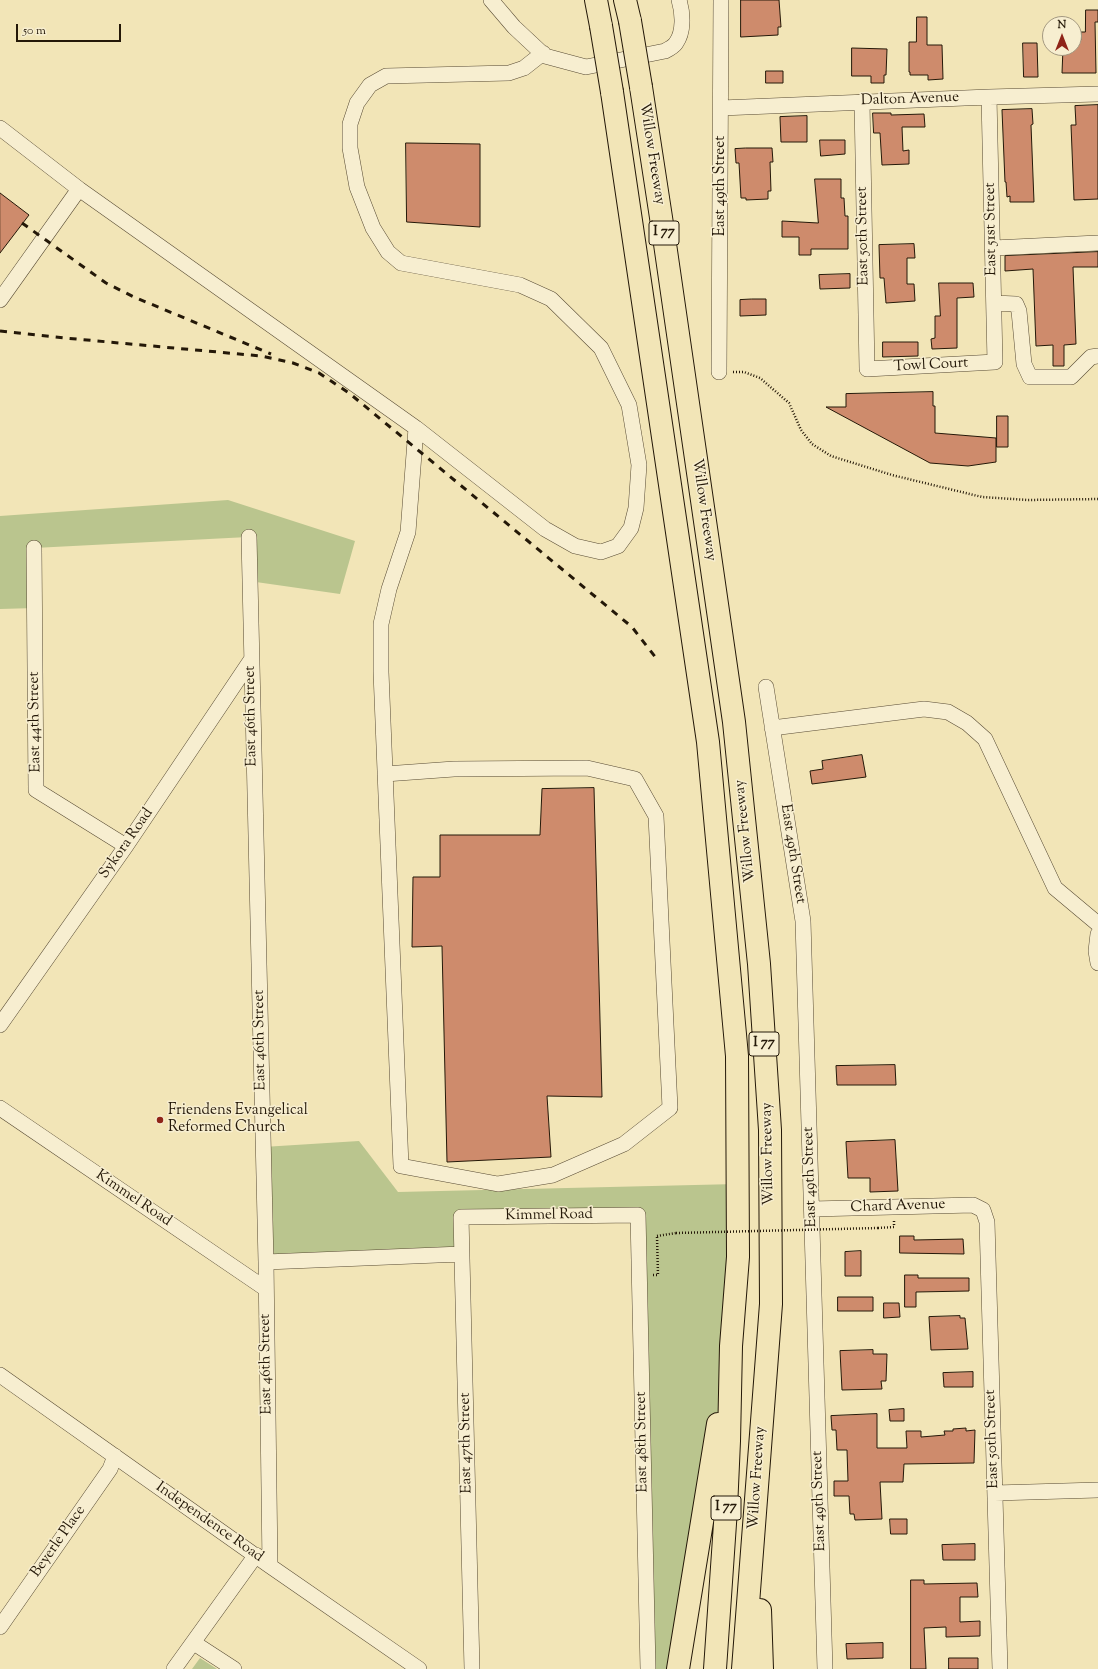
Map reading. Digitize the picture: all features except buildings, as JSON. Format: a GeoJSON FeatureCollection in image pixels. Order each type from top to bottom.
{"type":"FeatureCollection","features":[{"type":"Feature","properties":{"kind":"highway","name":"Willow Freeway"},"geometry":{"type":"LineString","coordinates":[[596,0],[612,92],[708,742],[737,1056],[738,1257],[731,1346],[729,1441],[715,1669]]}},
{"type":"Feature","properties":{"kind":"highway","name":"Willow Freeway"},"geometry":{"type":"LineString","coordinates":[[628,10],[664,237],[734,722],[759,964],[770,1130],[771,1304],[743,1669]]}},
{"type":"Feature","properties":{"kind":"highway"},"geometry":{"type":"LineString","coordinates":[[678,1669],[731,1346]]}},
{"type":"Feature","properties":{"kind":"highway"},"geometry":{"type":"LineString","coordinates":[[757,1492],[762,1669]]}},
{"type":"Feature","properties":{"kind":"street"},"geometry":{"type":"LineString","coordinates":[[491,0],[514,27],[546,56],[586,67],[665,51],[676,44],[681,30],[682,9],[679,0]]}},
{"type":"Feature","properties":{"kind":"street","name":"East 49th Street"},"geometry":{"type":"LineString","coordinates":[[721,0],[721,108],[726,372]]}},
{"type":"Feature","properties":{"kind":"street"},"geometry":{"type":"LineString","coordinates":[[0,128],[79,189],[416,428],[545,529],[575,546],[601,552],[618,546],[631,528],[636,508],[639,465],[629,405],[601,348],[551,299],[520,285],[401,263],[388,252],[372,228],[357,187],[350,148],[350,124],[357,103],[370,85],[386,76],[509,73],[524,68],[543,53]]}},
{"type":"Feature","properties":{"kind":"street","name":"Dalton Avenue"},"geometry":{"type":"LineString","coordinates":[[721,108],[1098,94]]}},
{"type":"Feature","properties":{"kind":"street","name":"East 51st Street"},"geometry":{"type":"LineString","coordinates":[[989,97],[995,362]]}},
{"type":"Feature","properties":{"kind":"street","name":"East 50th Street"},"geometry":{"type":"LineString","coordinates":[[862,102],[867,369]]}},
{"type":"Feature","properties":{"kind":"street"},"geometry":{"type":"LineString","coordinates":[[0,300],[79,189]]}},
{"type":"Feature","properties":{"kind":"street"},"geometry":{"type":"LineString","coordinates":[[993,248],[1098,243]]}},
{"type":"Feature","properties":{"kind":"street"},"geometry":{"type":"LineString","coordinates":[[994,303],[1016,304],[1019,311],[1024,364],[1030,377],[1071,377],[1091,357],[1098,356]]}},
{"type":"Feature","properties":{"kind":"street","name":"Towl Court"},"geometry":{"type":"LineString","coordinates":[[867,369],[995,362]]}},
{"type":"Feature","properties":{"kind":"street"},"geometry":{"type":"LineString","coordinates":[[385,774],[454,769],[587,768],[636,779],[656,816],[670,1108],[624,1144],[553,1175],[498,1184],[401,1166],[385,774],[381,672],[381,624],[389,589],[408,532],[416,428]]}},
{"type":"Feature","properties":{"kind":"street","name":"East 46th Street"},"geometry":{"type":"LineString","coordinates":[[248,537],[266,1262],[270,1566]]}},
{"type":"Feature","properties":{"kind":"street","name":"East 44th Street"},"geometry":{"type":"LineString","coordinates":[[34,548],[36,790],[126,846]]}},
{"type":"Feature","properties":{"kind":"street","name":"Sykora Road"},"geometry":{"type":"LineString","coordinates":[[0,1025],[126,846],[251,660]]}},
{"type":"Feature","properties":{"kind":"street","name":"East 49th Street"},"geometry":{"type":"LineString","coordinates":[[766,687],[803,922],[825,1669]]}},
{"type":"Feature","properties":{"kind":"street"},"geometry":{"type":"LineString","coordinates":[[772,728],[924,708],[948,712],[966,723],[985,739],[1055,888],[1098,924]]}},
{"type":"Feature","properties":{"kind":"street"},"geometry":{"type":"LineString","coordinates":[[1098,934],[1096,950],[1098,963]]}},
{"type":"Feature","properties":{"kind":"street","name":"Kimmel Road"},"geometry":{"type":"LineString","coordinates":[[0,1108],[266,1289]]}},
{"type":"Feature","properties":{"kind":"street","name":"Chard Avenue"},"geometry":{"type":"LineString","coordinates":[[812,1210],[973,1205],[983,1210]]}},
{"type":"Feature","properties":{"kind":"street","name":"East 50th Street"},"geometry":{"type":"LineString","coordinates":[[983,1210],[988,1222],[1000,1669]]}},
{"type":"Feature","properties":{"kind":"street","name":"Kimmel Road"},"geometry":{"type":"LineString","coordinates":[[461,1217],[638,1215]]}},
{"type":"Feature","properties":{"kind":"street","name":"East 48th Street"},"geometry":{"type":"LineString","coordinates":[[638,1215],[648,1669]]}},
{"type":"Feature","properties":{"kind":"street","name":"East 47th Street"},"geometry":{"type":"LineString","coordinates":[[461,1217],[472,1669]]}},
{"type":"Feature","properties":{"kind":"street"},"geometry":{"type":"LineString","coordinates":[[266,1262],[462,1254]]}},
{"type":"Feature","properties":{"kind":"street","name":"Independence Road"},"geometry":{"type":"LineString","coordinates":[[0,1375],[270,1566],[419,1669]]}},
{"type":"Feature","properties":{"kind":"street","name":"Beyerle Place"},"geometry":{"type":"LineString","coordinates":[[3,1618],[110,1469],[115,1456]]}},
{"type":"Feature","properties":{"kind":"street"},"geometry":{"type":"LineString","coordinates":[[995,1493],[1098,1490]]}},
{"type":"Feature","properties":{"kind":"street"},"geometry":{"type":"LineString","coordinates":[[174,1669],[256,1555]]}},
{"type":"Feature","properties":{"kind":"street"},"geometry":{"type":"LineString","coordinates":[[194,1643],[234,1669]]}},
{"type":"Feature","properties":{"kind":"path"},"geometry":{"type":"LineString","coordinates":[[726,372],[744,372],[760,378],[789,403],[801,430],[812,444],[831,456],[892,475],[982,497],[1028,500],[1098,499]]}},
{"type":"Feature","properties":{"kind":"path"},"geometry":{"type":"LineString","coordinates":[[650,1275],[658,1275],[658,1236],[676,1233],[894,1227],[894,1218]]}},
{"type":"Feature","properties":{"kind":"green space"},"geometry":{"type":"Polygon","coordinates":[[[228,500],[355,541],[340,594],[249,581],[248,537],[34,548],[35,608],[0,609],[0,516],[228,500]]]}},
{"type":"Feature","properties":{"kind":"green space"},"geometry":{"type":"Polygon","coordinates":[[[359,1141],[398,1192],[737,1184],[731,1346],[678,1669],[648,1669],[638,1215],[461,1217],[462,1254],[266,1262],[263,1147],[359,1141]]]}},
{"type":"Feature","properties":{"kind":"green space"},"geometry":{"type":"Polygon","coordinates":[[[200,1658],[217,1669],[192,1669],[200,1658]]]}},
{"type":"Feature","properties":{"kind":"railway"},"geometry":{"type":"LineString","coordinates":[[22,223],[106,283],[134,297],[271,354]]}},
{"type":"Feature","properties":{"kind":"railway"},"geometry":{"type":"LineString","coordinates":[[0,331],[261,356],[293,363],[319,373],[349,393],[632,627],[656,658]]}},
{"type":"Feature","properties":{"kind":"place","name":"Friendens Evangelical Reformed Church"},"geometry":{"type":"Point","coordinates":[160,1120]}}]}
